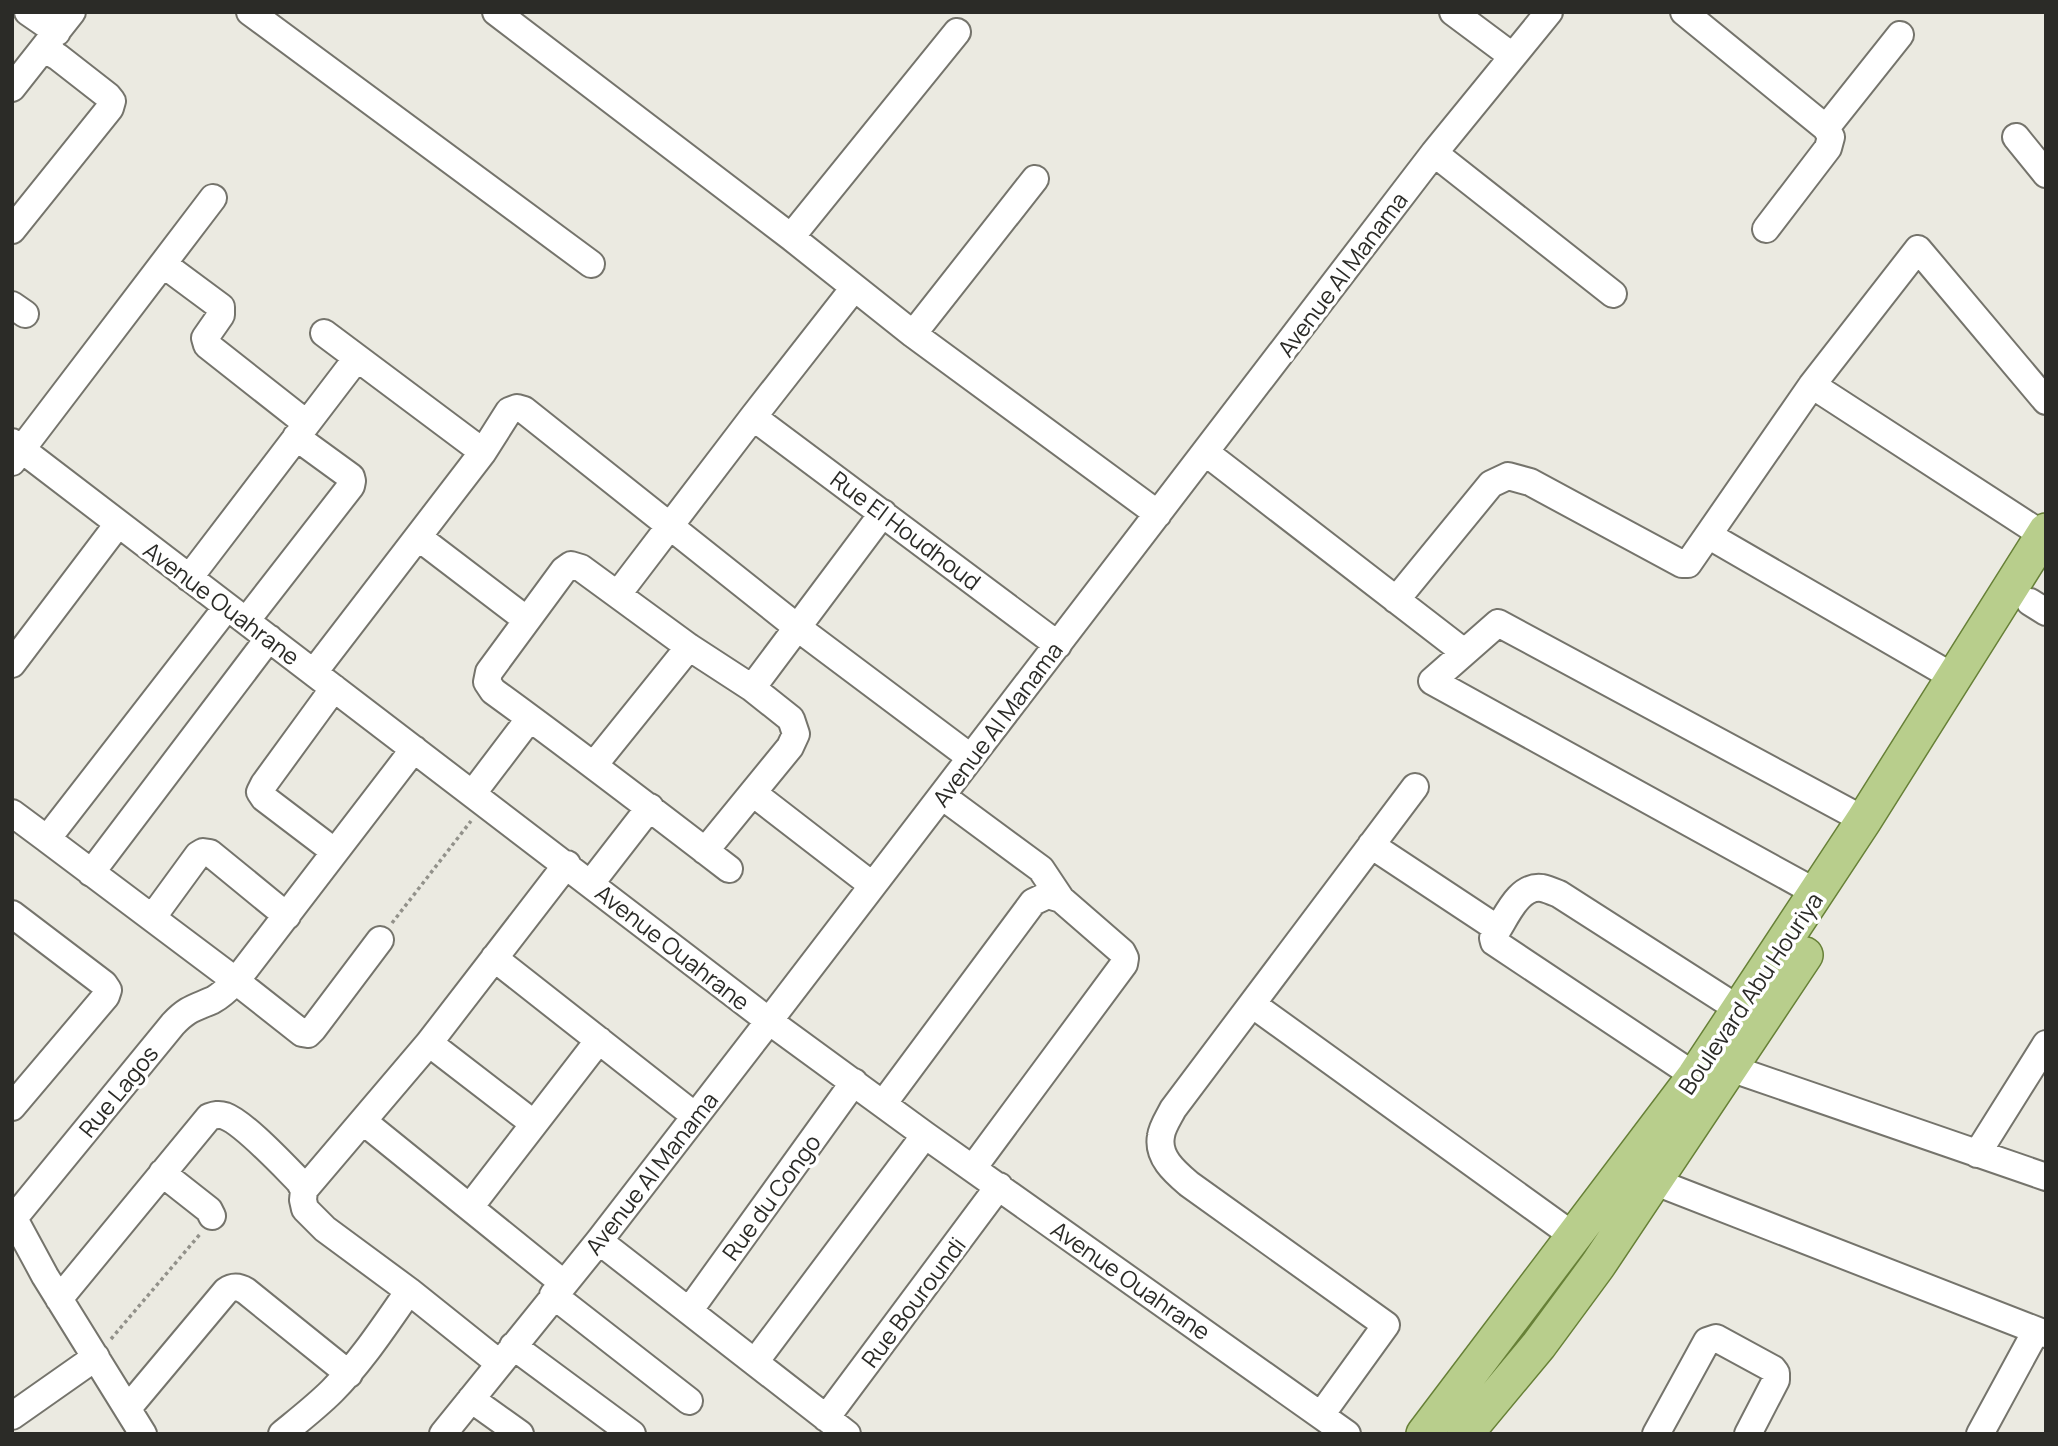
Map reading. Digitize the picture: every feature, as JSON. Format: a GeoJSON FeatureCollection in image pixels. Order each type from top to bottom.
{"type":"FeatureCollection","features":[{"type":"Feature","properties":{"kind":"main road","name":"Boulevard Abu Houriya"},"geometry":{"type":"LineString","coordinates":[[1424,1434],[1695,1076],[1864,820],[2044,533]]}},
{"type":"Feature","properties":{"kind":"main road","name":"Boulevard Abu Houriya"},"geometry":{"type":"LineString","coordinates":[[1465,1434],[1539,1345],[1598,1265],[2040,597]]}},
{"type":"Feature","properties":{"kind":"street"},"geometry":{"type":"LineString","coordinates":[[28,12],[58,31]]}},
{"type":"Feature","properties":{"kind":"street"},"geometry":{"type":"LineString","coordinates":[[250,12],[591,264]]}},
{"type":"Feature","properties":{"kind":"street"},"geometry":{"type":"LineString","coordinates":[[496,12],[791,237],[913,334],[1158,514]]}},
{"type":"Feature","properties":{"kind":"street"},"geometry":{"type":"LineString","coordinates":[[1453,12],[1512,56]]}},
{"type":"Feature","properties":{"kind":"street","name":"Avenue Al Manama"},"geometry":{"type":"LineString","coordinates":[[443,1434],[599,1241],[1433,153],[1549,12]]}},
{"type":"Feature","properties":{"kind":"street"},"geometry":{"type":"LineString","coordinates":[[1684,12],[1826,128],[1830,137],[1828,148],[1766,229]]}},
{"type":"Feature","properties":{"kind":"street"},"geometry":{"type":"LineString","coordinates":[[12,88],[58,31]]}},
{"type":"Feature","properties":{"kind":"street"},"geometry":{"type":"LineString","coordinates":[[12,230],[110,108],[112,101],[58,57],[58,31]]}},
{"type":"Feature","properties":{"kind":"street"},"geometry":{"type":"LineString","coordinates":[[791,237],[957,32]]}},
{"type":"Feature","properties":{"kind":"street"},"geometry":{"type":"LineString","coordinates":[[1826,128],[1899,35]]}},
{"type":"Feature","properties":{"kind":"street"},"geometry":{"type":"LineString","coordinates":[[2016,137],[2046,174]]}},
{"type":"Feature","properties":{"kind":"street"},"geometry":{"type":"LineString","coordinates":[[1433,153],[1613,293]]}},
{"type":"Feature","properties":{"kind":"street"},"geometry":{"type":"LineString","coordinates":[[913,334],[1035,179]]}},
{"type":"Feature","properties":{"kind":"street"},"geometry":{"type":"LineString","coordinates":[[15,451],[213,198]]}},
{"type":"Feature","properties":{"kind":"street"},"geometry":{"type":"LineString","coordinates":[[1396,600],[1485,490],[1499,479],[1508,476],[1542,488],[1682,564],[1692,561],[1812,386],[1919,249],[2046,401]]}},
{"type":"Feature","properties":{"kind":"street"},"geometry":{"type":"LineString","coordinates":[[47,839],[237,614],[351,486],[351,477],[207,345],[205,338],[221,315],[221,307],[163,264]]}},
{"type":"Feature","properties":{"kind":"street"},"geometry":{"type":"LineString","coordinates":[[618,594],[854,288]]}},
{"type":"Feature","properties":{"kind":"street"},"geometry":{"type":"LineString","coordinates":[[324,333],[483,452]]}},
{"type":"Feature","properties":{"kind":"street"},"geometry":{"type":"LineString","coordinates":[[189,578],[357,358]]}},
{"type":"Feature","properties":{"kind":"street"},"geometry":{"type":"LineString","coordinates":[[1812,386],[2044,533]]}},
{"type":"Feature","properties":{"kind":"street"},"geometry":{"type":"LineString","coordinates":[[335,852],[264,798],[261,792],[324,680],[418,537],[483,452],[509,411],[517,408],[524,410],[798,628],[970,757]]}},
{"type":"Feature","properties":{"kind":"street","name":"Rue El Houdhoud"},"geometry":{"type":"LineString","coordinates":[[753,417],[1058,645]]}},
{"type":"Feature","properties":{"kind":"street","name":"Avenue Ouahrane"},"geometry":{"type":"LineString","coordinates":[[15,451],[118,524],[269,638],[769,1021],[1347,1434]]}},
{"type":"Feature","properties":{"kind":"street"},"geometry":{"type":"LineString","coordinates":[[1205,452],[1464,652]]}},
{"type":"Feature","properties":{"kind":"street"},"geometry":{"type":"LineString","coordinates":[[752,688],[883,513]]}},
{"type":"Feature","properties":{"kind":"street"},"geometry":{"type":"LineString","coordinates":[[12,664],[118,524]]}},
{"type":"Feature","properties":{"kind":"street"},"geometry":{"type":"LineString","coordinates":[[1708,535],[1955,678]]}},
{"type":"Feature","properties":{"kind":"street"},"geometry":{"type":"LineString","coordinates":[[418,537],[527,621]]}},
{"type":"Feature","properties":{"kind":"street"},"geometry":{"type":"LineString","coordinates":[[705,851],[790,747],[796,734],[790,719],[752,688],[689,647],[581,568],[571,565],[564,570],[489,673],[487,682],[493,691],[650,807],[705,851],[729,869]]}},
{"type":"Feature","properties":{"kind":"street"},"geometry":{"type":"LineString","coordinates":[[1817,893],[1432,681],[1498,622],[1864,820]]}},
{"type":"Feature","properties":{"kind":"street"},"geometry":{"type":"LineString","coordinates":[[91,873],[269,638]]}},
{"type":"Feature","properties":{"kind":"street"},"geometry":{"type":"LineString","coordinates":[[594,765],[689,647]]}},
{"type":"Feature","properties":{"kind":"street"},"geometry":{"type":"LineString","coordinates":[[479,798],[530,718]]}},
{"type":"Feature","properties":{"kind":"street","name":"Rue Lagos"},"geometry":{"type":"LineString","coordinates":[[13,1216],[181,1015],[198,1004],[221,995],[236,981],[414,749]]}},
{"type":"Feature","properties":{"kind":"street"},"geometry":{"type":"LineString","coordinates":[[1321,1415],[1386,1325],[1189,1184],[1174,1171],[1163,1156],[1161,1136],[1173,1109],[1415,787]]}},
{"type":"Feature","properties":{"kind":"street"},"geometry":{"type":"LineString","coordinates":[[753,793],[873,885]]}},
{"type":"Feature","properties":{"kind":"street"},"geometry":{"type":"LineString","coordinates":[[942,796],[1041,869],[1061,899],[1122,952],[1125,958],[1124,964],[973,1168]]}},
{"type":"Feature","properties":{"kind":"street"},"geometry":{"type":"LineString","coordinates":[[12,798],[19,803],[12,812],[302,1033],[308,1034],[380,940]]}},
{"type":"Feature","properties":{"kind":"street"},"geometry":{"type":"LineString","coordinates":[[591,883],[650,807]]}},
{"type":"Feature","properties":{"kind":"street"},"geometry":{"type":"LineString","coordinates":[[1371,845],[1498,929]]}},
{"type":"Feature","properties":{"kind":"street"},"geometry":{"type":"LineString","coordinates":[[152,918],[198,855],[203,852],[210,853],[288,916]]}},
{"type":"Feature","properties":{"kind":"street"},"geometry":{"type":"LineString","coordinates":[[304,1190],[429,1043],[566,864]]}},
{"type":"Feature","properties":{"kind":"street"},"geometry":{"type":"LineString","coordinates":[[1695,1076],[1494,942],[1493,938],[1517,900],[1528,890],[1541,888],[1559,894],[1740,1010]]}},
{"type":"Feature","properties":{"kind":"street"},"geometry":{"type":"LineString","coordinates":[[883,1104],[1033,902],[1048,895],[1061,899]]}},
{"type":"Feature","properties":{"kind":"street"},"geometry":{"type":"LineString","coordinates":[[12,914],[104,984],[108,990],[106,996],[12,1107]]}},
{"type":"Feature","properties":{"kind":"street"},"geometry":{"type":"LineString","coordinates":[[495,958],[695,1116]]}},
{"type":"Feature","properties":{"kind":"street"},"geometry":{"type":"LineString","coordinates":[[1252,1004],[1574,1237]]}},
{"type":"Feature","properties":{"kind":"street"},"geometry":{"type":"LineString","coordinates":[[470,1208],[599,1040]]}},
{"type":"Feature","properties":{"kind":"street"},"geometry":{"type":"LineString","coordinates":[[429,1043],[533,1124]]}},
{"type":"Feature","properties":{"kind":"street"},"geometry":{"type":"LineString","coordinates":[[1977,1154],[2046,1044]]}},
{"type":"Feature","properties":{"kind":"street"},"geometry":{"type":"LineString","coordinates":[[1730,1068],[2046,1177]]}},
{"type":"Feature","properties":{"kind":"street","name":"Rue du Congo"},"geometry":{"type":"LineString","coordinates":[[689,1311],[854,1082]]}},
{"type":"Feature","properties":{"kind":"street"},"geometry":{"type":"LineString","coordinates":[[59,1299],[209,1118],[217,1114],[226,1116],[239,1124],[299,1181],[304,1190],[304,1209],[318,1222],[409,1291],[632,1434]]}},
{"type":"Feature","properties":{"kind":"street"},"geometry":{"type":"LineString","coordinates":[[364,1122],[470,1208],[558,1289],[690,1401]]}},
{"type":"Feature","properties":{"kind":"street"},"geometry":{"type":"LineString","coordinates":[[755,1362],[925,1135]]}},
{"type":"Feature","properties":{"kind":"street"},"geometry":{"type":"LineString","coordinates":[[162,1173],[209,1210],[212,1216]]}},
{"type":"Feature","properties":{"kind":"street"},"geometry":{"type":"LineString","coordinates":[[1653,1181],[2041,1332],[1980,1434]]}},
{"type":"Feature","properties":{"kind":"street","name":"Rue Bouroundi"},"geometry":{"type":"LineString","coordinates":[[826,1418],[999,1186]]}},
{"type":"Feature","properties":{"kind":"street"},"geometry":{"type":"LineString","coordinates":[[13,1216],[45,1276],[143,1434]]}},
{"type":"Feature","properties":{"kind":"street"},"geometry":{"type":"LineString","coordinates":[[599,1241],[847,1434]]}},
{"type":"Feature","properties":{"kind":"street"},"geometry":{"type":"LineString","coordinates":[[128,1408],[226,1291],[233,1287],[246,1290],[349,1374]]}},
{"type":"Feature","properties":{"kind":"street"},"geometry":{"type":"LineString","coordinates":[[282,1434],[349,1374],[409,1291]]}},
{"type":"Feature","properties":{"kind":"street"},"geometry":{"type":"LineString","coordinates":[[1656,1434],[1707,1340],[1717,1338],[1776,1373],[1776,1380],[1748,1434]]}},
{"type":"Feature","properties":{"kind":"street"},"geometry":{"type":"LineString","coordinates":[[12,1416],[96,1357]]}},
{"type":"Feature","properties":{"kind":"street"},"geometry":{"type":"LineString","coordinates":[[471,1399],[520,1434]]}},
{"type":"Feature","properties":{"kind":"path"},"geometry":{"type":"LineString","coordinates":[[380,940],[479,798]]}},
{"type":"Feature","properties":{"kind":"path"},"geometry":{"type":"LineString","coordinates":[[96,1357],[212,1216]]}}]}
